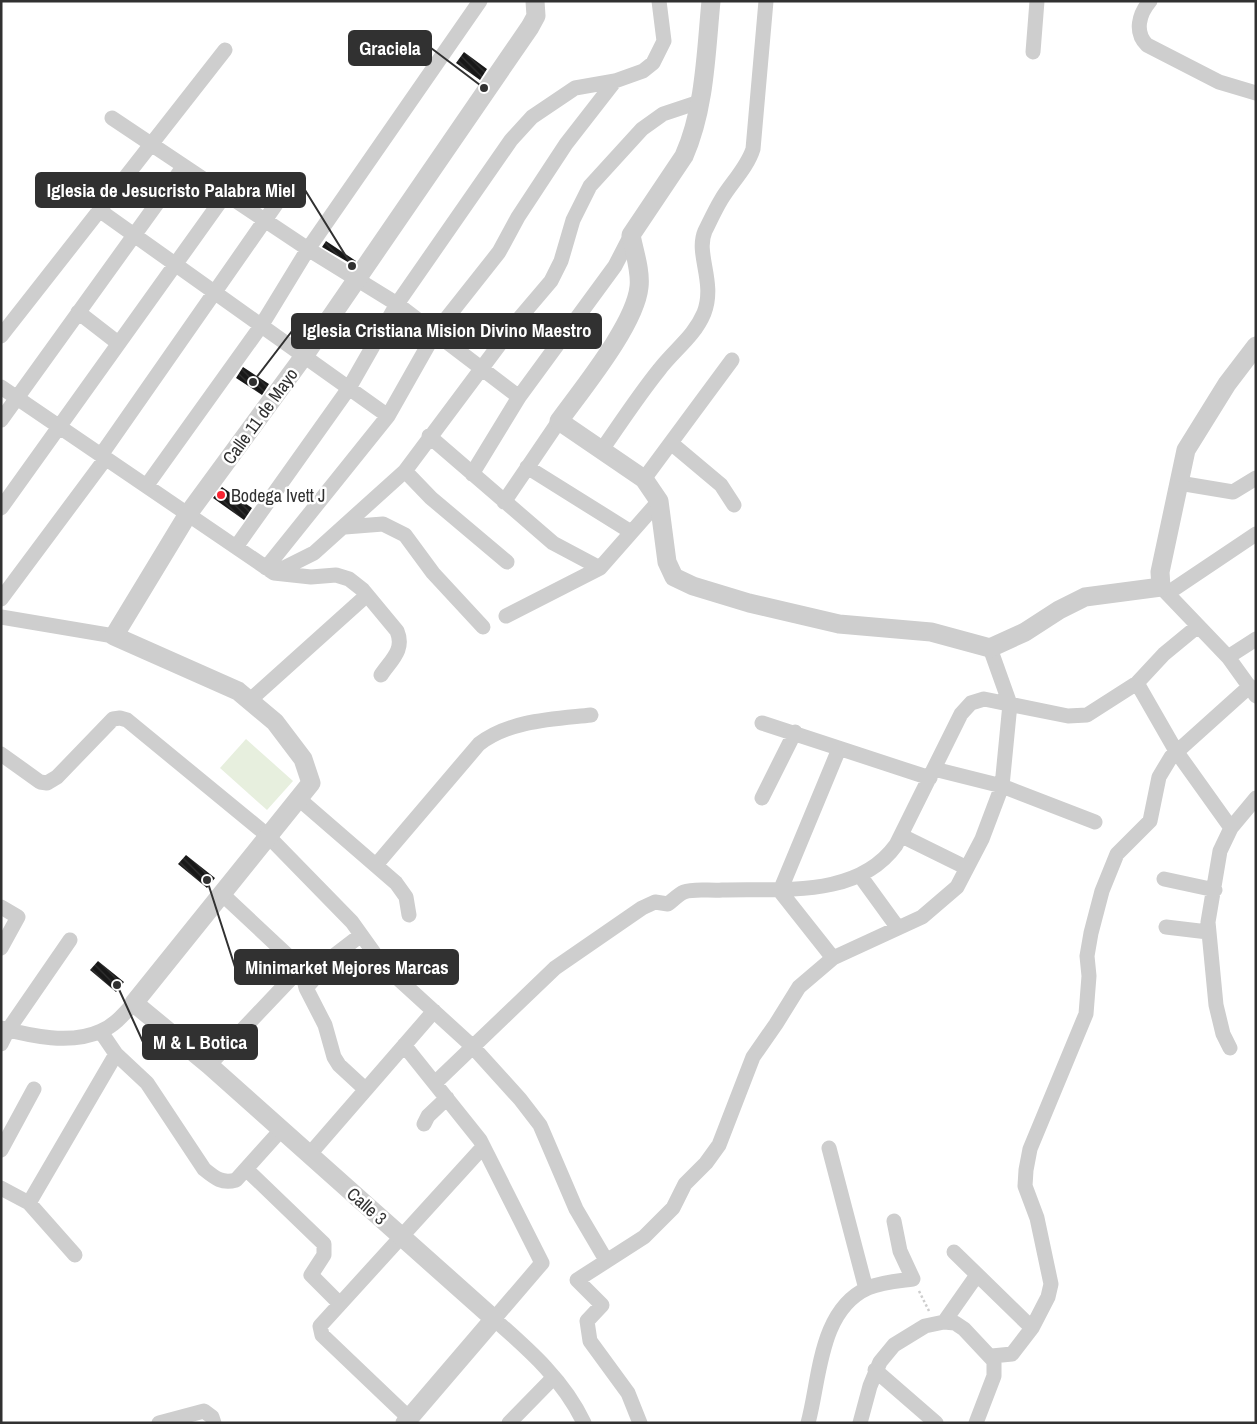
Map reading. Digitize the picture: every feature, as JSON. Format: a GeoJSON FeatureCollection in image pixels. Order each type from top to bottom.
{"type":"FeatureCollection","features":[{"type":"Feature","properties":{"kind":"street"},"geometry":{"type":"LineString","coordinates":[[147,486],[261,326],[308,250],[480,1]]}},
{"type":"Feature","properties":{"kind":"street","name":"Calle 11 de Mayo"},"geometry":{"type":"LineString","coordinates":[[114,636],[188,514],[304,356],[530,27],[536,16],[535,1]]}},
{"type":"Feature","properties":{"kind":"street"},"geometry":{"type":"LineString","coordinates":[[236,547],[349,388],[397,304],[511,140],[532,117],[575,88],[615,81],[643,71],[653,63],[664,41],[659,1]]}},
{"type":"Feature","properties":{"kind":"street"},"geometry":{"type":"LineString","coordinates":[[472,474],[519,398],[615,266],[631,234],[684,156],[692,135],[699,102],[710,1]]}},
{"type":"Feature","properties":{"kind":"street"},"geometry":{"type":"LineString","coordinates":[[601,451],[660,368],[691,336],[703,314],[709,296],[708,273],[702,250],[704,233],[721,200],[750,159],[753,149],[766,1]]}},
{"type":"Feature","properties":{"kind":"street"},"geometry":{"type":"LineString","coordinates":[[1033,52],[1037,1]]}},
{"type":"Feature","properties":{"kind":"street"},"geometry":{"type":"LineString","coordinates":[[1145,4],[1139,33],[1140,39],[1147,45],[1219,82],[1256,93]]}},
{"type":"Feature","properties":{"kind":"street"},"geometry":{"type":"LineString","coordinates":[[1,336],[225,50]]}},
{"type":"Feature","properties":{"kind":"street"},"geometry":{"type":"LineString","coordinates":[[270,571],[388,416],[434,333],[499,252],[518,217],[566,144],[615,81]]}},
{"type":"Feature","properties":{"kind":"street"},"geometry":{"type":"LineString","coordinates":[[270,571],[314,553],[405,471],[429,436],[482,370],[516,321],[551,282],[561,261],[574,220],[590,186],[642,129],[663,114],[699,102]]}},
{"type":"Feature","properties":{"kind":"street"},"geometry":{"type":"LineString","coordinates":[[112,118],[308,250],[397,304],[519,398]]}},
{"type":"Feature","properties":{"kind":"street"},"geometry":{"type":"LineString","coordinates":[[1,420],[184,166]]}},
{"type":"Feature","properties":{"kind":"street"},"geometry":{"type":"LineString","coordinates":[[1,508],[58,426],[235,182]]}},
{"type":"Feature","properties":{"kind":"street"},"geometry":{"type":"LineString","coordinates":[[1,599],[104,457],[214,292],[279,200]]}},
{"type":"Feature","properties":{"kind":"street"},"geometry":{"type":"LineString","coordinates":[[99,210],[388,416]]}},
{"type":"Feature","properties":{"kind":"street"},"geometry":{"type":"LineString","coordinates":[[504,502],[616,340],[637,300],[640,285],[631,234]]}},
{"type":"Feature","properties":{"kind":"street"},"geometry":{"type":"LineString","coordinates":[[78,312],[118,343]]}},
{"type":"Feature","properties":{"kind":"street"},"geometry":{"type":"LineString","coordinates":[[992,1356],[1012,1354],[1032,1328],[1048,1297],[1051,1284],[1037,1218],[1025,1186],[1028,1160],[1086,1014],[1089,976],[1087,956],[1096,910],[1109,872],[1117,854],[1150,821],[1159,777],[1176,751],[1253,691],[1228,657],[1165,590],[1160,572],[1186,450],[1200,425],[1256,346]]}},
{"type":"Feature","properties":{"kind":"street"},"geometry":{"type":"LineString","coordinates":[[644,479],[732,360]]}},
{"type":"Feature","properties":{"kind":"street"},"geometry":{"type":"LineString","coordinates":[[1,387],[270,571],[311,576],[336,575],[349,579],[367,596],[397,631],[401,640],[400,649],[380,674]]}},
{"type":"Feature","properties":{"kind":"street"},"geometry":{"type":"LineString","coordinates":[[559,421],[644,479],[659,501],[667,562],[674,577],[693,586],[749,603],[839,624],[931,632],[990,648],[1025,632],[1059,610],[1085,597],[1165,590],[1256,534]]}},
{"type":"Feature","properties":{"kind":"street"},"geometry":{"type":"LineString","coordinates":[[429,436],[553,543],[600,568]]}},
{"type":"Feature","properties":{"kind":"street"},"geometry":{"type":"LineString","coordinates":[[671,443],[721,485],[734,505]]}},
{"type":"Feature","properties":{"kind":"street"},"geometry":{"type":"LineString","coordinates":[[527,467],[631,532]]}},
{"type":"Feature","properties":{"kind":"street"},"geometry":{"type":"LineString","coordinates":[[405,471],[431,498],[507,562]]}},
{"type":"Feature","properties":{"kind":"street"},"geometry":{"type":"LineString","coordinates":[[1179,483],[1233,492],[1256,478]]}},
{"type":"Feature","properties":{"kind":"street"},"geometry":{"type":"LineString","coordinates":[[506,616],[600,568],[659,501]]}},
{"type":"Feature","properties":{"kind":"street"},"geometry":{"type":"LineString","coordinates":[[345,527],[383,524],[405,534],[433,573],[483,627]]}},
{"type":"Feature","properties":{"kind":"street"},"geometry":{"type":"LineString","coordinates":[[250,700],[367,596]]}},
{"type":"Feature","properties":{"kind":"street"},"geometry":{"type":"LineString","coordinates":[[1,617],[114,636],[238,691],[275,722],[303,759],[311,783],[267,835],[134,1003],[117,1021],[101,1032],[70,1038],[46,1037],[5,1029]]}},
{"type":"Feature","properties":{"kind":"street"},"geometry":{"type":"LineString","coordinates":[[435,1083],[556,968],[642,908],[655,902],[668,904],[683,892],[780,891],[848,881],[861,876],[882,863],[902,836],[961,714],[971,704],[984,699],[1068,716],[1087,715],[1137,683],[1164,654],[1198,626]]}},
{"type":"Feature","properties":{"kind":"street"},"geometry":{"type":"LineString","coordinates":[[1228,657],[1256,640]]}},
{"type":"Feature","properties":{"kind":"street"},"geometry":{"type":"LineString","coordinates":[[640,1423],[628,1393],[590,1341],[587,1321],[602,1305],[577,1280],[644,1237],[673,1208],[685,1184],[706,1163],[719,1144],[753,1057],[799,987],[833,958],[922,917],[957,887],[982,839],[1002,786],[1010,704],[990,648]]}},
{"type":"Feature","properties":{"kind":"street"},"geometry":{"type":"LineString","coordinates":[[1137,683],[1176,751],[1231,828]]}},
{"type":"Feature","properties":{"kind":"street"},"geometry":{"type":"LineString","coordinates":[[376,865],[479,744],[488,737],[537,721],[591,715]]}},
{"type":"Feature","properties":{"kind":"street"},"geometry":{"type":"LineString","coordinates":[[1,754],[40,782],[47,783],[57,777],[110,723],[120,718],[127,720],[267,835],[352,922],[382,964],[472,1046],[540,1124],[576,1209],[606,1260]]}},
{"type":"Feature","properties":{"kind":"street"},"geometry":{"type":"LineString","coordinates":[[762,723],[839,748],[932,774],[1002,786],[1095,822]]}},
{"type":"Feature","properties":{"kind":"street"},"geometry":{"type":"LineString","coordinates":[[762,798],[794,732]]}},
{"type":"Feature","properties":{"kind":"street"},"geometry":{"type":"LineString","coordinates":[[780,891],[839,748]]}},
{"type":"Feature","properties":{"kind":"street"},"geometry":{"type":"LineString","coordinates":[[1230,1048],[1216,1005],[1214,964],[1208,932],[1220,851],[1231,828],[1256,798]]}},
{"type":"Feature","properties":{"kind":"street"},"geometry":{"type":"LineString","coordinates":[[299,799],[396,883],[406,896],[409,915]]}},
{"type":"Feature","properties":{"kind":"street"},"geometry":{"type":"LineString","coordinates":[[902,836],[967,868]]}},
{"type":"Feature","properties":{"kind":"street"},"geometry":{"type":"LineString","coordinates":[[861,876],[898,928]]}},
{"type":"Feature","properties":{"kind":"street"},"geometry":{"type":"LineString","coordinates":[[1164,879],[1215,890]]}},
{"type":"Feature","properties":{"kind":"street"},"geometry":{"type":"LineString","coordinates":[[780,891],[833,958]]}},
{"type":"Feature","properties":{"kind":"street"},"geometry":{"type":"LineString","coordinates":[[222,894],[301,968],[306,988],[325,1025],[334,1057],[339,1065],[365,1089]]}},
{"type":"Feature","properties":{"kind":"street"},"geometry":{"type":"LineString","coordinates":[[1,907],[18,917],[1,948]]}},
{"type":"Feature","properties":{"kind":"street"},"geometry":{"type":"LineString","coordinates":[[1166,927],[1208,932]]}},
{"type":"Feature","properties":{"kind":"street"},"geometry":{"type":"LineString","coordinates":[[306,988],[335,955],[361,935]]}},
{"type":"Feature","properties":{"kind":"street"},"geometry":{"type":"LineString","coordinates":[[1,1044],[5,1029],[70,940]]}},
{"type":"Feature","properties":{"kind":"street"},"geometry":{"type":"LineString","coordinates":[[209,1065],[301,968]]}},
{"type":"Feature","properties":{"kind":"street","name":"Calle 3"},"geometry":{"type":"LineString","coordinates":[[134,1003],[209,1065],[534,1355],[554,1377],[584,1423]]}},
{"type":"Feature","properties":{"kind":"street"},"geometry":{"type":"LineString","coordinates":[[309,1155],[434,1011]]}},
{"type":"Feature","properties":{"kind":"street"},"geometry":{"type":"LineString","coordinates":[[101,1032],[116,1054],[146,1082],[204,1169],[215,1179],[226,1183],[236,1180],[282,1130]]}},
{"type":"Feature","properties":{"kind":"street"},"geometry":{"type":"LineString","coordinates":[[404,1045],[447,1098],[483,1147],[542,1263],[407,1420],[322,1335],[320,1326],[483,1147]]}},
{"type":"Feature","properties":{"kind":"street"},"geometry":{"type":"LineString","coordinates":[[29,1203],[116,1054]]}},
{"type":"Feature","properties":{"kind":"street"},"geometry":{"type":"LineString","coordinates":[[1,1150],[34,1089]]}},
{"type":"Feature","properties":{"kind":"street"},"geometry":{"type":"LineString","coordinates":[[424,1124],[428,1116],[447,1098]]}},
{"type":"Feature","properties":{"kind":"street"},"geometry":{"type":"LineString","coordinates":[[829,1148],[866,1289]]}},
{"type":"Feature","properties":{"kind":"street"},"geometry":{"type":"LineString","coordinates":[[246,1169],[324,1244],[324,1255],[311,1275],[339,1303]]}},
{"type":"Feature","properties":{"kind":"street"},"geometry":{"type":"LineString","coordinates":[[1,1188],[29,1203],[75,1255]]}},
{"type":"Feature","properties":{"kind":"street"},"geometry":{"type":"LineString","coordinates":[[808,1423],[824,1346],[835,1320],[845,1307],[866,1289],[913,1279],[900,1251],[894,1221]]}},
{"type":"Feature","properties":{"kind":"street"},"geometry":{"type":"LineString","coordinates":[[954,1252],[1032,1328]]}},
{"type":"Feature","properties":{"kind":"street"},"geometry":{"type":"LineString","coordinates":[[939,1322],[977,1275]]}},
{"type":"Feature","properties":{"kind":"street"},"geometry":{"type":"LineString","coordinates":[[860,1423],[876,1370],[894,1345],[913,1332],[939,1322],[955,1323],[964,1329],[992,1356],[995,1371],[976,1423]]}},
{"type":"Feature","properties":{"kind":"street"},"geometry":{"type":"LineString","coordinates":[[876,1370],[936,1423]]}},
{"type":"Feature","properties":{"kind":"street"},"geometry":{"type":"LineString","coordinates":[[509,1423],[554,1377]]}},
{"type":"Feature","properties":{"kind":"street"},"geometry":{"type":"LineString","coordinates":[[159,1423],[204,1411],[212,1416],[214,1423]]}},
{"type":"Feature","properties":{"kind":"path"},"geometry":{"type":"LineString","coordinates":[[913,1279],[939,1322]]}},
{"type":"Feature","properties":{"kind":"green space"},"geometry":{"type":"Polygon","coordinates":[[[246,739],[293,781],[267,810],[220,768],[246,739]]]}},
{"type":"Feature","properties":{"kind":"building"},"geometry":{"type":"Polygon","coordinates":[[[464,52],[487,69],[480,80],[456,63],[464,52]]]}},
{"type":"Feature","properties":{"kind":"building"},"geometry":{"type":"Polygon","coordinates":[[[326,241],[356,261],[353,265],[322,247],[326,241]]]}},
{"type":"Feature","properties":{"kind":"building"},"geometry":{"type":"Polygon","coordinates":[[[243,367],[269,384],[262,395],[236,378],[243,367]]]}},
{"type":"Feature","properties":{"kind":"building"},"geometry":{"type":"Polygon","coordinates":[[[222,487],[252,508],[244,520],[213,498],[222,487]]]}},
{"type":"Feature","properties":{"kind":"building"},"geometry":{"type":"Polygon","coordinates":[[[186,855],[215,878],[207,888],[178,864],[186,855]]]}},
{"type":"Feature","properties":{"kind":"building"},"geometry":{"type":"Polygon","coordinates":[[[98,961],[124,982],[116,992],[90,970],[98,961]]]}},
{"type":"Feature","properties":{"kind":"building"},"geometry":{"type":"Polygon","coordinates":[[[203,1024],[213,1031],[203,1045],[193,1037],[203,1024]]]}},
{"type":"Feature","properties":{"kind":"place","name":"Graciela"},"geometry":{"type":"Point","coordinates":[484,88]}},
{"type":"Feature","properties":{"kind":"place","name":"Iglesia de Jesucristo Palabra Miel"},"geometry":{"type":"Point","coordinates":[352,266]}},
{"type":"Feature","properties":{"kind":"place","name":"Iglesia Cristiana Mision Divino Maestro"},"geometry":{"type":"Point","coordinates":[253,382]}},
{"type":"Feature","properties":{"kind":"place","name":"Bodega Ivett J"},"geometry":{"type":"Point","coordinates":[221,495]}},
{"type":"Feature","properties":{"kind":"place","name":"Minimarket Mejores Marcas"},"geometry":{"type":"Point","coordinates":[207,880]}},
{"type":"Feature","properties":{"kind":"place","name":"M & L Botica"},"geometry":{"type":"Point","coordinates":[117,985]}}]}
